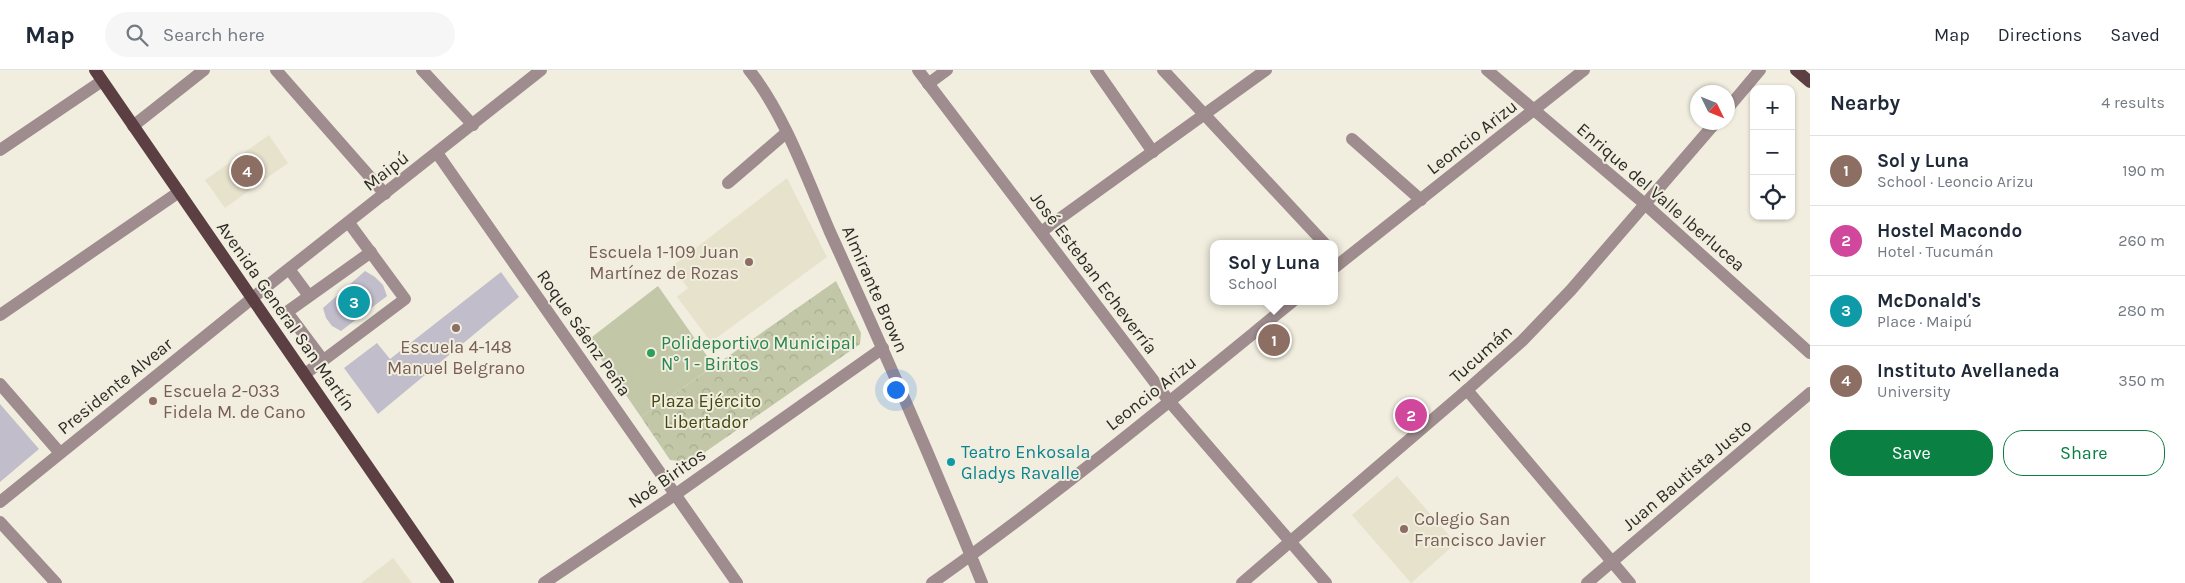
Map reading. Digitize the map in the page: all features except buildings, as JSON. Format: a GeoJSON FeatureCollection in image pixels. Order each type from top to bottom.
{"type":"FeatureCollection","features":[{"type":"Feature","properties":{"kind":"main road"},"geometry":{"type":"LineString","coordinates":[[1796,70],[1810,82]]}},
{"type":"Feature","properties":{"kind":"main road","name":"Avenida General San Martín"},"geometry":{"type":"LineString","coordinates":[[98,75],[448,583]]}},
{"type":"Feature","properties":{"kind":"street"},"geometry":{"type":"LineString","coordinates":[[133,126],[204,70]]}},
{"type":"Feature","properties":{"kind":"street"},"geometry":{"type":"LineString","coordinates":[[276,70],[385,194]]}},
{"type":"Feature","properties":{"kind":"street"},"geometry":{"type":"LineString","coordinates":[[422,70],[473,124]]}},
{"type":"Feature","properties":{"kind":"street","name":"Maipú"},"geometry":{"type":"LineString","coordinates":[[253,298],[541,70]]}},
{"type":"Feature","properties":{"kind":"street","name":"Almirante Brown"},"geometry":{"type":"LineString","coordinates":[[750,70],[764,90],[786,133],[883,348],[982,583]]}},
{"type":"Feature","properties":{"kind":"street","name":"José Esteban Echeverría"},"geometry":{"type":"LineString","coordinates":[[918,70],[1169,401],[1326,583]]}},
{"type":"Feature","properties":{"kind":"street"},"geometry":{"type":"LineString","coordinates":[[928,84],[947,70]]}},
{"type":"Feature","properties":{"kind":"street"},"geometry":{"type":"LineString","coordinates":[[1096,70],[1153,152]]}},
{"type":"Feature","properties":{"kind":"street"},"geometry":{"type":"LineString","coordinates":[[1162,70],[1321,240]]}},
{"type":"Feature","properties":{"kind":"street"},"geometry":{"type":"LineString","coordinates":[[1041,232],[1266,70]]}},
{"type":"Feature","properties":{"kind":"street","name":"Enrique del Valle Iberlucea"},"geometry":{"type":"LineString","coordinates":[[1487,70],[1646,205],[1810,353]]}},
{"type":"Feature","properties":{"kind":"street","name":"Leoncio Arizu"},"geometry":{"type":"LineString","coordinates":[[1338,260],[1421,200],[1584,70]]}},
{"type":"Feature","properties":{"kind":"street"},"geometry":{"type":"LineString","coordinates":[[1735,100],[1760,70]]}},
{"type":"Feature","properties":{"kind":"street"},"geometry":{"type":"LineString","coordinates":[[0,150],[98,75]]}},
{"type":"Feature","properties":{"kind":"street","name":"Tucumán"},"geometry":{"type":"LineString","coordinates":[[1242,583],[1467,390],[1556,307],[1709,130]]}},
{"type":"Feature","properties":{"kind":"street"},"geometry":{"type":"LineString","coordinates":[[728,182],[786,133]]}},
{"type":"Feature","properties":{"kind":"street"},"geometry":{"type":"LineString","coordinates":[[1352,139],[1421,200]]}},
{"type":"Feature","properties":{"kind":"street","name":"Roque Sáenz Peña"},"geometry":{"type":"LineString","coordinates":[[437,153],[737,583]]}},
{"type":"Feature","properties":{"kind":"street"},"geometry":{"type":"LineString","coordinates":[[0,315],[178,192]]}},
{"type":"Feature","properties":{"kind":"street"},"geometry":{"type":"LineString","coordinates":[[305,374],[405,299],[349,223]]}},
{"type":"Feature","properties":{"kind":"street"},"geometry":{"type":"LineString","coordinates":[[323,360],[287,312],[371,252]]}},
{"type":"Feature","properties":{"kind":"street"},"geometry":{"type":"LineString","coordinates":[[289,270],[309,296]]}},
{"type":"Feature","properties":{"kind":"street","name":"Presidente Alvear"},"geometry":{"type":"LineString","coordinates":[[0,502],[253,298]]}},
{"type":"Feature","properties":{"kind":"street","name":"Leoncio Arizu"},"geometry":{"type":"LineString","coordinates":[[932,583],[971,556],[1288,305]]}},
{"type":"Feature","properties":{"kind":"street","name":"Noé Biritos"},"geometry":{"type":"LineString","coordinates":[[544,583],[676,494],[883,348]]}},
{"type":"Feature","properties":{"kind":"street"},"geometry":{"type":"LineString","coordinates":[[0,384],[60,453]]}},
{"type":"Feature","properties":{"kind":"street"},"geometry":{"type":"LineString","coordinates":[[1467,390],[1630,583]]}},
{"type":"Feature","properties":{"kind":"street","name":"Juan Bautista Justo"},"geometry":{"type":"LineString","coordinates":[[1587,583],[1810,393]]}},
{"type":"Feature","properties":{"kind":"street"},"geometry":{"type":"LineString","coordinates":[[0,522],[56,583]]}},
{"type":"Feature","properties":{"kind":"shaded area"},"geometry":{"type":"Polygon","coordinates":[[[269,135],[288,163],[225,208],[205,180],[269,135]]]}},
{"type":"Feature","properties":{"kind":"shaded area","name":"Escuela 1-109 Juan Martínez de Rozas"},"geometry":{"type":"Polygon","coordinates":[[[787,178],[827,257],[711,342],[677,297],[688,288],[671,267],[787,178]]]}},
{"type":"Feature","properties":{"kind":"shaded area","name":"Colegio San Francisco Javier"},"geometry":{"type":"Polygon","coordinates":[[[1397,476],[1456,543],[1411,583],[1352,515],[1397,476]]]}},
{"type":"Feature","properties":{"kind":"shaded area"},"geometry":{"type":"Polygon","coordinates":[[[393,558],[412,583],[361,583],[393,558]]]}},
{"type":"Feature","properties":{"kind":"green space","name":"Plaza Ejército Libertador"},"geometry":{"type":"Polygon","coordinates":[[[836,281],[861,333],[860,344],[691,462],[670,460],[641,417],[836,281]]]}},
{"type":"Feature","properties":{"kind":"green space","name":"Polideportivo Municipal N° 1 - Biritos"},"geometry":{"type":"Polygon","coordinates":[[[658,286],[714,366],[641,417],[588,340],[658,286]]]}},
{"type":"Feature","properties":{"kind":"place","name":"Instituto Avellaneda"},"geometry":{"type":"Point","coordinates":[247,171]}},
{"type":"Feature","properties":{"kind":"place","name":"Escuela 1-109 Juan Martínez de Rozas"},"geometry":{"type":"Point","coordinates":[749,262]}},
{"type":"Feature","properties":{"kind":"place","name":"McDonald's"},"geometry":{"type":"Point","coordinates":[354,302]}},
{"type":"Feature","properties":{"kind":"place","name":"Escuela 4-148 Manuel Belgrano"},"geometry":{"type":"Point","coordinates":[456,328]}},
{"type":"Feature","properties":{"kind":"place","name":"Sol y Luna"},"geometry":{"type":"Point","coordinates":[1274,340]}},
{"type":"Feature","properties":{"kind":"place","name":"Polideportivo Municipal N° 1 - Biritos"},"geometry":{"type":"Point","coordinates":[651,353]}},
{"type":"Feature","properties":{"kind":"place","name":"Escuela 2-033 Fidela M. de Cano"},"geometry":{"type":"Point","coordinates":[153,401]}},
{"type":"Feature","properties":{"kind":"place","name":"Hostel Macondo"},"geometry":{"type":"Point","coordinates":[1411,415]}},
{"type":"Feature","properties":{"kind":"place","name":"Teatro Enkosala Gladys Ravalle"},"geometry":{"type":"Point","coordinates":[951,462]}},
{"type":"Feature","properties":{"kind":"place","name":"Colegio San Francisco Javier"},"geometry":{"type":"Point","coordinates":[1404,529]}}]}
